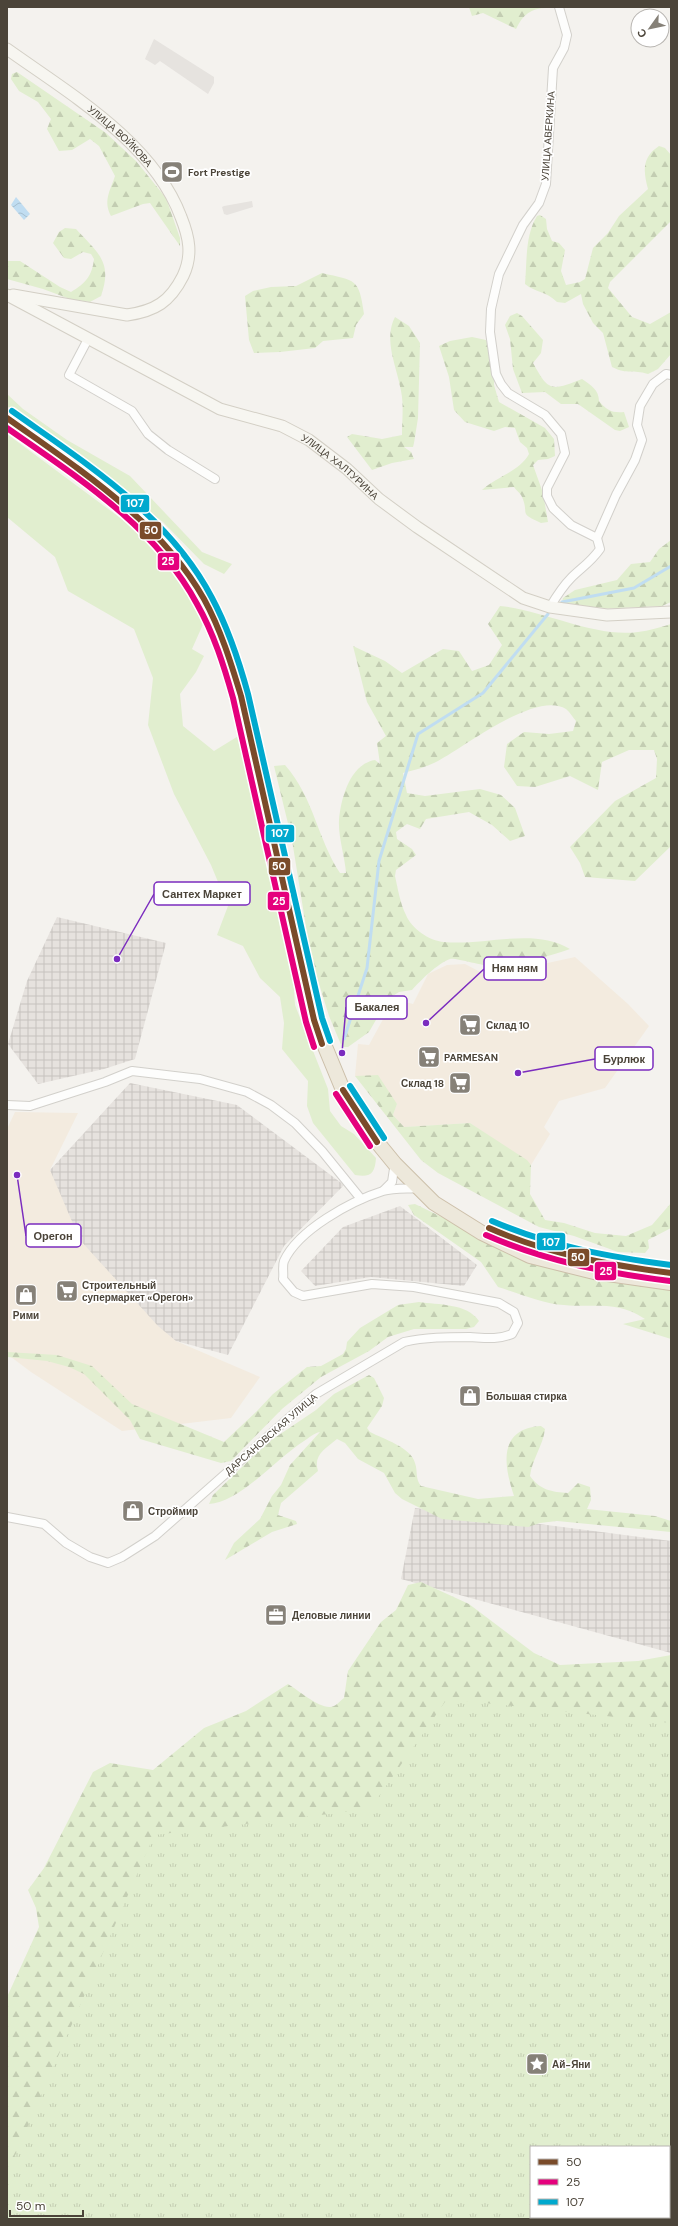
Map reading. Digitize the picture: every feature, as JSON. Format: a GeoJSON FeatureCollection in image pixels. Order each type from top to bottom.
{"type":"FeatureCollection","features":[{"type":"Feature","properties":{"kind":"highway"},"geometry":{"type":"LineString","coordinates":[[7,413],[43,437],[120,494],[162,533],[196,572],[221,621],[241,667],[285,857],[317,1017],[324,1041],[343,1090],[377,1142],[437,1197],[468,1218],[518,1241],[555,1254],[597,1263],[671,1273]]}},
{"type":"Feature","properties":{"kind":"highway"},"geometry":{"type":"LineString","coordinates":[[7,418],[114,498],[157,536],[191,577],[216,621],[235,670],[280,862],[314,1020],[352,1098],[393,1157],[434,1203],[482,1233],[530,1256],[594,1272],[671,1283]]}},
{"type":"Feature","properties":{"kind":"street","name":"УЛИЦА АВЕРКИНА"},"geometry":{"type":"LineString","coordinates":[[559,7],[567,35],[564,48],[553,68],[546,184],[539,203],[523,225],[499,274],[491,309],[490,332],[496,374],[501,384],[508,393],[544,415],[561,434],[565,453],[547,488],[547,496],[553,508],[570,525],[597,538]]}},
{"type":"Feature","properties":{"kind":"street","name":"УЛИЦА ВОЙКОВА"},"geometry":{"type":"LineString","coordinates":[[7,49],[115,129],[150,162],[176,204],[189,237],[188,256],[184,273],[175,290],[164,303],[144,313],[127,315],[7,294]]}},
{"type":"Feature","properties":{"kind":"street","name":"УЛИЦА ХАЛТУРИНА"},"geometry":{"type":"LineString","coordinates":[[7,294],[220,409],[282,426],[309,440],[347,469],[380,499],[417,527],[523,598],[550,607],[607,616],[671,612]]}},
{"type":"Feature","properties":{"kind":"street"},"geometry":{"type":"LineString","coordinates":[[88,339],[69,375],[132,411],[148,434],[168,450],[215,479]]}},
{"type":"Feature","properties":{"kind":"street"},"geometry":{"type":"LineString","coordinates":[[550,607],[560,590],[572,577],[592,561],[600,549],[597,538],[616,495],[635,460],[642,440],[637,424],[640,406],[653,384],[666,374],[671,375]]}},
{"type":"Feature","properties":{"kind":"street"},"geometry":{"type":"LineString","coordinates":[[7,1105],[30,1106],[132,1072],[200,1079],[247,1092],[271,1105],[295,1123],[322,1151],[361,1199]]}},
{"type":"Feature","properties":{"kind":"street"},"geometry":{"type":"LineString","coordinates":[[384,1190],[392,1182],[393,1157]]}},
{"type":"Feature","properties":{"kind":"street"},"geometry":{"type":"LineString","coordinates":[[420,1188],[437,1197]]}},
{"type":"Feature","properties":{"kind":"street","name":"ДАРСАНОВСКАЯ УЛИЦА"},"geometry":{"type":"LineString","coordinates":[[7,1517],[44,1524],[66,1543],[90,1557],[108,1563],[122,1557],[155,1536],[316,1394],[404,1342],[420,1338],[500,1339],[512,1334],[518,1323],[514,1312],[499,1303],[414,1287],[372,1284],[303,1296],[294,1292],[284,1279],[284,1262],[299,1241],[325,1219],[361,1199],[384,1190],[420,1188]]}},
{"type":"Feature","properties":{"kind":"shaded area"},"geometry":{"type":"Polygon","coordinates":[[[154,39],[214,77],[214,83],[208,94],[160,61],[155,65],[145,59],[154,39]]]}},
{"type":"Feature","properties":{"kind":"shaded area"},"geometry":{"type":"Polygon","coordinates":[[[252,201],[253,207],[227,215],[224,214],[222,207],[224,206],[252,201]]]}},
{"type":"Feature","properties":{"kind":"shaded area"},"geometry":{"type":"Polygon","coordinates":[[[57,917],[166,943],[135,1059],[104,1069],[38,1084],[8,1044],[27,981],[57,917]]]}},
{"type":"Feature","properties":{"kind":"shaded area"},"geometry":{"type":"Polygon","coordinates":[[[575,957],[628,1004],[649,1026],[605,1088],[559,1101],[544,1127],[550,1134],[531,1165],[470,1123],[404,1127],[393,1115],[397,1104],[355,1076],[358,1044],[369,1045],[394,999],[413,1004],[428,974],[447,965],[465,964],[488,976],[575,957]]]}},
{"type":"Feature","properties":{"kind":"shaded area"},"geometry":{"type":"Polygon","coordinates":[[[130,1083],[237,1105],[344,1185],[284,1246],[228,1355],[176,1341],[158,1326],[80,1240],[50,1170],[130,1083]]]}},
{"type":"Feature","properties":{"kind":"shaded area","name":"Строительный супермаркет «Орегон»"},"geometry":{"type":"Polygon","coordinates":[[[15,1112],[78,1113],[50,1170],[176,1341],[260,1377],[231,1418],[122,1431],[31,1372],[7,1354],[7,1129],[15,1112]]]}},
{"type":"Feature","properties":{"kind":"shaded area"},"geometry":{"type":"Polygon","coordinates":[[[400,1206],[477,1265],[464,1286],[371,1277],[315,1286],[301,1271],[343,1227],[400,1206]]]}},
{"type":"Feature","properties":{"kind":"shaded area"},"geometry":{"type":"Polygon","coordinates":[[[415,1508],[671,1541],[671,1653],[401,1579],[415,1508]]]}},
{"type":"Feature","properties":{"kind":"green space"},"geometry":{"type":"Polygon","coordinates":[[[469,7],[550,8],[538,9],[529,12],[522,19],[516,29],[483,13],[472,16],[469,7]]]}},
{"type":"Feature","properties":{"kind":"green space"},"geometry":{"type":"Polygon","coordinates":[[[17,72],[106,133],[136,161],[166,198],[180,238],[180,246],[150,203],[143,204],[111,216],[107,201],[115,176],[99,146],[90,139],[72,150],[59,151],[47,129],[51,119],[38,102],[19,91],[11,79],[12,74],[17,72]]]}},
{"type":"Feature","properties":{"kind":"green space"},"geometry":{"type":"Polygon","coordinates":[[[659,146],[665,148],[671,155],[671,221],[610,282],[608,288],[632,317],[650,324],[671,312],[671,354],[658,369],[648,374],[622,371],[612,367],[603,333],[593,323],[583,304],[581,294],[565,303],[557,302],[553,298],[525,284],[528,240],[533,223],[537,216],[540,215],[546,219],[547,229],[552,241],[559,243],[565,250],[561,271],[566,285],[580,282],[585,279],[593,248],[608,233],[619,216],[648,189],[645,176],[645,165],[649,155],[659,146]]]}},
{"type":"Feature","properties":{"kind":"green space"},"geometry":{"type":"Polygon","coordinates":[[[65,228],[76,229],[97,252],[104,266],[105,275],[101,296],[90,302],[70,299],[43,289],[7,279],[7,261],[20,261],[60,287],[71,292],[81,285],[90,275],[94,259],[91,254],[83,252],[71,259],[64,258],[53,243],[59,232],[65,228]]]}},
{"type":"Feature","properties":{"kind":"green space"},"geometry":{"type":"Polygon","coordinates":[[[322,273],[349,280],[357,287],[364,314],[356,325],[353,338],[323,341],[315,348],[254,353],[249,340],[245,296],[253,291],[271,287],[296,286],[322,273]]]}},
{"type":"Feature","properties":{"kind":"green space"},"geometry":{"type":"Polygon","coordinates":[[[517,313],[522,316],[543,340],[541,353],[533,363],[538,373],[547,384],[557,387],[564,386],[582,379],[594,388],[598,394],[599,401],[605,407],[613,412],[624,412],[629,427],[620,431],[615,430],[578,404],[561,404],[545,392],[522,393],[513,369],[510,339],[505,325],[510,316],[517,313]]]}},
{"type":"Feature","properties":{"kind":"green space"},"geometry":{"type":"Polygon","coordinates":[[[395,317],[409,326],[420,343],[418,418],[413,447],[404,447],[411,452],[414,459],[392,463],[372,470],[347,437],[352,434],[382,439],[402,435],[402,396],[392,354],[390,335],[395,317]]]}},
{"type":"Feature","properties":{"kind":"green space"},"geometry":{"type":"Polygon","coordinates":[[[472,337],[486,340],[494,354],[494,385],[499,402],[545,428],[554,439],[555,456],[548,459],[538,460],[533,465],[543,493],[548,522],[541,523],[527,515],[522,497],[514,487],[482,490],[514,470],[529,454],[527,448],[520,442],[515,428],[505,427],[494,431],[465,422],[454,410],[449,377],[439,346],[450,341],[472,337]]]}},
{"type":"Feature","properties":{"kind":"green space"},"geometry":{"type":"Polygon","coordinates":[[[7,394],[23,409],[67,440],[130,476],[202,552],[232,564],[224,574],[204,564],[163,522],[7,406],[7,394]]]}},
{"type":"Feature","properties":{"kind":"green space"},"geometry":{"type":"Polygon","coordinates":[[[7,434],[123,520],[173,567],[204,622],[192,649],[204,656],[196,672],[180,694],[183,726],[214,751],[240,735],[267,842],[292,960],[295,1005],[328,1089],[330,1111],[341,1126],[354,1134],[376,1158],[375,1167],[368,1175],[355,1175],[313,1123],[307,1106],[308,1081],[282,1049],[284,1023],[280,997],[260,978],[243,946],[217,935],[228,906],[211,865],[174,794],[148,725],[153,678],[134,629],[68,591],[55,557],[7,517],[7,434]]]}},
{"type":"Feature","properties":{"kind":"green space"},"geometry":{"type":"Polygon","coordinates":[[[671,540],[671,602],[662,606],[597,609],[562,602],[563,598],[575,590],[617,580],[631,564],[650,562],[659,549],[671,540]]]}},
{"type":"Feature","properties":{"kind":"green space"},"geometry":{"type":"Polygon","coordinates":[[[500,606],[604,631],[621,633],[650,630],[671,624],[671,846],[635,881],[585,877],[580,863],[570,847],[615,801],[656,778],[657,759],[654,750],[629,750],[602,762],[598,790],[570,776],[535,787],[517,786],[504,767],[507,744],[524,732],[549,734],[573,731],[576,721],[570,713],[566,709],[553,705],[537,707],[519,713],[482,733],[438,761],[425,767],[403,773],[407,793],[425,796],[480,789],[501,795],[515,808],[525,836],[510,841],[492,825],[469,812],[426,819],[420,829],[407,824],[396,832],[397,839],[412,849],[416,855],[396,870],[395,876],[402,906],[408,920],[412,925],[421,933],[432,939],[444,942],[459,943],[525,938],[541,939],[570,949],[552,955],[501,966],[487,966],[457,959],[445,961],[435,968],[412,990],[399,992],[388,999],[369,1032],[348,1047],[342,1047],[329,1016],[311,958],[292,840],[274,766],[285,765],[295,778],[309,804],[332,860],[340,873],[346,873],[339,827],[342,802],[348,783],[359,768],[366,763],[375,760],[380,764],[377,743],[386,736],[367,702],[353,646],[385,661],[402,673],[443,649],[459,651],[472,671],[489,665],[502,645],[488,624],[500,606]]]}},
{"type":"Feature","properties":{"kind":"green space"},"geometry":{"type":"Polygon","coordinates":[[[378,1075],[397,1104],[393,1115],[404,1127],[470,1123],[527,1160],[531,1165],[530,1194],[545,1220],[564,1223],[595,1233],[626,1236],[652,1225],[671,1203],[671,1228],[648,1240],[649,1248],[645,1253],[618,1252],[574,1236],[539,1227],[438,1173],[421,1160],[355,1076],[378,1075]]]}},
{"type":"Feature","properties":{"kind":"green space"},"geometry":{"type":"Polygon","coordinates":[[[415,1204],[532,1261],[671,1284],[671,1339],[623,1324],[645,1319],[625,1309],[605,1306],[575,1306],[556,1304],[498,1287],[481,1262],[414,1215],[408,1205],[415,1204]]]}},
{"type":"Feature","properties":{"kind":"green space"},"geometry":{"type":"Polygon","coordinates":[[[419,1302],[460,1308],[474,1315],[479,1321],[474,1327],[466,1329],[414,1329],[388,1337],[369,1351],[321,1377],[282,1409],[231,1461],[221,1463],[140,1439],[130,1420],[84,1374],[69,1367],[47,1361],[8,1357],[7,1352],[57,1355],[92,1366],[132,1404],[224,1442],[273,1394],[307,1367],[321,1366],[343,1354],[346,1349],[347,1342],[360,1328],[398,1305],[419,1302]]]}},
{"type":"Feature","properties":{"kind":"green space"},"geometry":{"type":"Polygon","coordinates":[[[369,1375],[374,1378],[384,1398],[382,1406],[367,1428],[370,1432],[396,1444],[408,1452],[415,1463],[418,1481],[421,1486],[478,1499],[514,1496],[510,1485],[507,1461],[507,1451],[510,1442],[517,1434],[527,1429],[541,1426],[545,1429],[544,1435],[530,1476],[534,1481],[542,1487],[557,1492],[568,1493],[578,1483],[590,1487],[591,1500],[587,1509],[655,1516],[671,1521],[671,1532],[557,1521],[540,1523],[528,1527],[442,1519],[402,1499],[395,1493],[384,1473],[358,1459],[345,1443],[337,1439],[324,1449],[319,1456],[317,1461],[318,1471],[281,1503],[278,1515],[296,1521],[297,1524],[272,1532],[225,1560],[234,1543],[260,1519],[272,1496],[281,1485],[290,1465],[320,1432],[314,1434],[293,1449],[258,1478],[233,1496],[221,1502],[209,1504],[213,1495],[267,1443],[316,1410],[334,1394],[369,1375]]]}},
{"type":"Feature","properties":{"kind":"green space"},"geometry":{"type":"Polygon","coordinates":[[[421,1582],[469,1604],[534,1653],[560,1665],[638,1661],[671,1655],[671,2219],[670,2146],[667,2146],[540,2094],[7,2219],[7,1997],[39,1927],[36,1908],[28,1890],[44,1868],[93,1772],[110,1763],[153,1770],[204,1728],[246,1711],[288,1684],[317,1703],[329,1707],[334,1706],[344,1698],[348,1671],[381,1622],[396,1610],[408,1585],[421,1582]]]}},
{"type":"Feature","properties":{"kind":"green space"},"geometry":{"type":"Polygon","coordinates":[[[447,1699],[671,1723],[671,2219],[7,2219],[7,2174],[154,1835],[370,1809],[447,1699]]]}},
{"type":"Feature","properties":{"kind":"water"},"geometry":{"type":"Polygon","coordinates":[[[16,197],[30,214],[24,220],[11,205],[16,197]]]}},
{"type":"Feature","properties":{"kind":"waterway"},"geometry":{"type":"LineString","coordinates":[[562,602],[634,588],[671,566]]}},
{"type":"Feature","properties":{"kind":"waterway"},"geometry":{"type":"LineString","coordinates":[[344,1039],[367,968],[379,861],[418,734],[483,693],[548,614]]}},
{"type":"Feature","properties":{"kind":"transit line","name":"107"},"geometry":{"type":"LineString","coordinates":[[12,411],[96,471],[149,516],[173,541],[194,568],[218,609],[233,645],[248,694],[322,1018],[330,1041]]}},
{"type":"Feature","properties":{"kind":"transit line","name":"50"},"geometry":{"type":"LineString","coordinates":[[7,418],[90,477],[116,498],[164,545],[186,571],[204,599],[216,623],[241,696],[314,1020],[322,1044]]}},
{"type":"Feature","properties":{"kind":"transit line","name":"25"},"geometry":{"type":"LineString","coordinates":[[7,428],[87,485],[137,527],[159,550],[180,576],[209,627],[233,698],[306,1022],[314,1047]]}},
{"type":"Feature","properties":{"kind":"transit line","name":"107"},"geometry":{"type":"LineString","coordinates":[[350,1086],[384,1138]]}},
{"type":"Feature","properties":{"kind":"transit line","name":"50"},"geometry":{"type":"LineString","coordinates":[[343,1090],[377,1142]]}},
{"type":"Feature","properties":{"kind":"transit line","name":"25"},"geometry":{"type":"LineString","coordinates":[[336,1094],[370,1146]]}},
{"type":"Feature","properties":{"kind":"transit line","name":"107"},"geometry":{"type":"LineString","coordinates":[[492,1221],[514,1230],[558,1244],[602,1254],[671,1265]]}},
{"type":"Feature","properties":{"kind":"transit line","name":"50"},"geometry":{"type":"LineString","coordinates":[[489,1228],[556,1252],[601,1262],[671,1273]]}},
{"type":"Feature","properties":{"kind":"transit line","name":"25"},"geometry":{"type":"LineString","coordinates":[[486,1235],[531,1252],[576,1265],[670,1281]]}},
{"type":"Feature","properties":{"kind":"place","name":"Fort Prestige"},"geometry":{"type":"Point","coordinates":[172,172]}},
{"type":"Feature","properties":{"kind":"place","name":"Сантех Маркет"},"geometry":{"type":"Point","coordinates":[117,959]}},
{"type":"Feature","properties":{"kind":"place","name":"Ням ням"},"geometry":{"type":"Point","coordinates":[426,1023]}},
{"type":"Feature","properties":{"kind":"place","name":"Склад 10"},"geometry":{"type":"Point","coordinates":[470,1025]}},
{"type":"Feature","properties":{"kind":"place","name":"Бакалея"},"geometry":{"type":"Point","coordinates":[342,1053]}},
{"type":"Feature","properties":{"kind":"place","name":"PARMESAN"},"geometry":{"type":"Point","coordinates":[429,1057]}},
{"type":"Feature","properties":{"kind":"place","name":"Бурлюк"},"geometry":{"type":"Point","coordinates":[518,1073]}},
{"type":"Feature","properties":{"kind":"place","name":"Склад 18"},"geometry":{"type":"Point","coordinates":[460,1083]}},
{"type":"Feature","properties":{"kind":"place","name":"Орегон"},"geometry":{"type":"Point","coordinates":[17,1175]}},
{"type":"Feature","properties":{"kind":"place","name":"Строительный супермаркет «Орегон»"},"geometry":{"type":"Point","coordinates":[67,1291]}},
{"type":"Feature","properties":{"kind":"place","name":"Рими"},"geometry":{"type":"Point","coordinates":[26,1295]}},
{"type":"Feature","properties":{"kind":"place","name":"Большая стирка"},"geometry":{"type":"Point","coordinates":[470,1396]}},
{"type":"Feature","properties":{"kind":"place","name":"Строймир"},"geometry":{"type":"Point","coordinates":[133,1511]}},
{"type":"Feature","properties":{"kind":"place","name":"Деловые линии"},"geometry":{"type":"Point","coordinates":[276,1615]}},
{"type":"Feature","properties":{"kind":"place","name":"Ай-Яни"},"geometry":{"type":"Point","coordinates":[537,2064]}}]}
